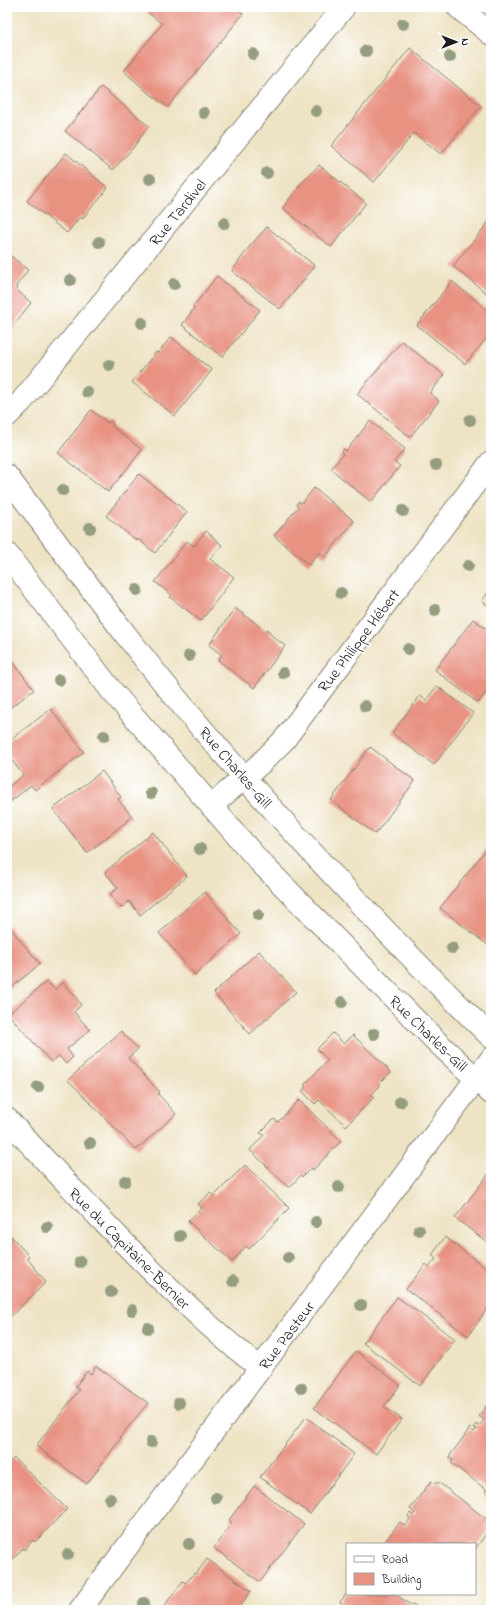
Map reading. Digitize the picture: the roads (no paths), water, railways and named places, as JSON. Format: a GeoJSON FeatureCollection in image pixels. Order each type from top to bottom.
{"type":"FeatureCollection","features":[{"type":"Feature","properties":{"kind":"street","name":"Rue Tardivel"},"geometry":{"type":"LineString","coordinates":[[7,416],[21,402],[344,7]]}},
{"type":"Feature","properties":{"kind":"street"},"geometry":{"type":"LineString","coordinates":[[458,7],[491,34]]}},
{"type":"Feature","properties":{"kind":"street","name":"Rue Philippe Hébert"},"geometry":{"type":"LineString","coordinates":[[211,806],[274,752],[284,740],[491,462]]}},
{"type":"Feature","properties":{"kind":"street","name":"Rue Charles-Gill"},"geometry":{"type":"LineString","coordinates":[[7,476],[159,677],[245,778],[370,914],[491,1037]]}},
{"type":"Feature","properties":{"kind":"street","name":"Rue Charles-Gill"},"geometry":{"type":"LineString","coordinates":[[7,554],[111,690],[259,861],[430,1036],[484,1086]]}},
{"type":"Feature","properties":{"kind":"street","name":"Rue Pasteur"},"geometry":{"type":"LineString","coordinates":[[80,1610],[261,1368],[484,1086],[491,1059]]}},
{"type":"Feature","properties":{"kind":"street","name":"Rue du Capitaine-Bernier"},"geometry":{"type":"LineString","coordinates":[[7,1119],[95,1214],[142,1261],[216,1333],[261,1368]]}}]}
